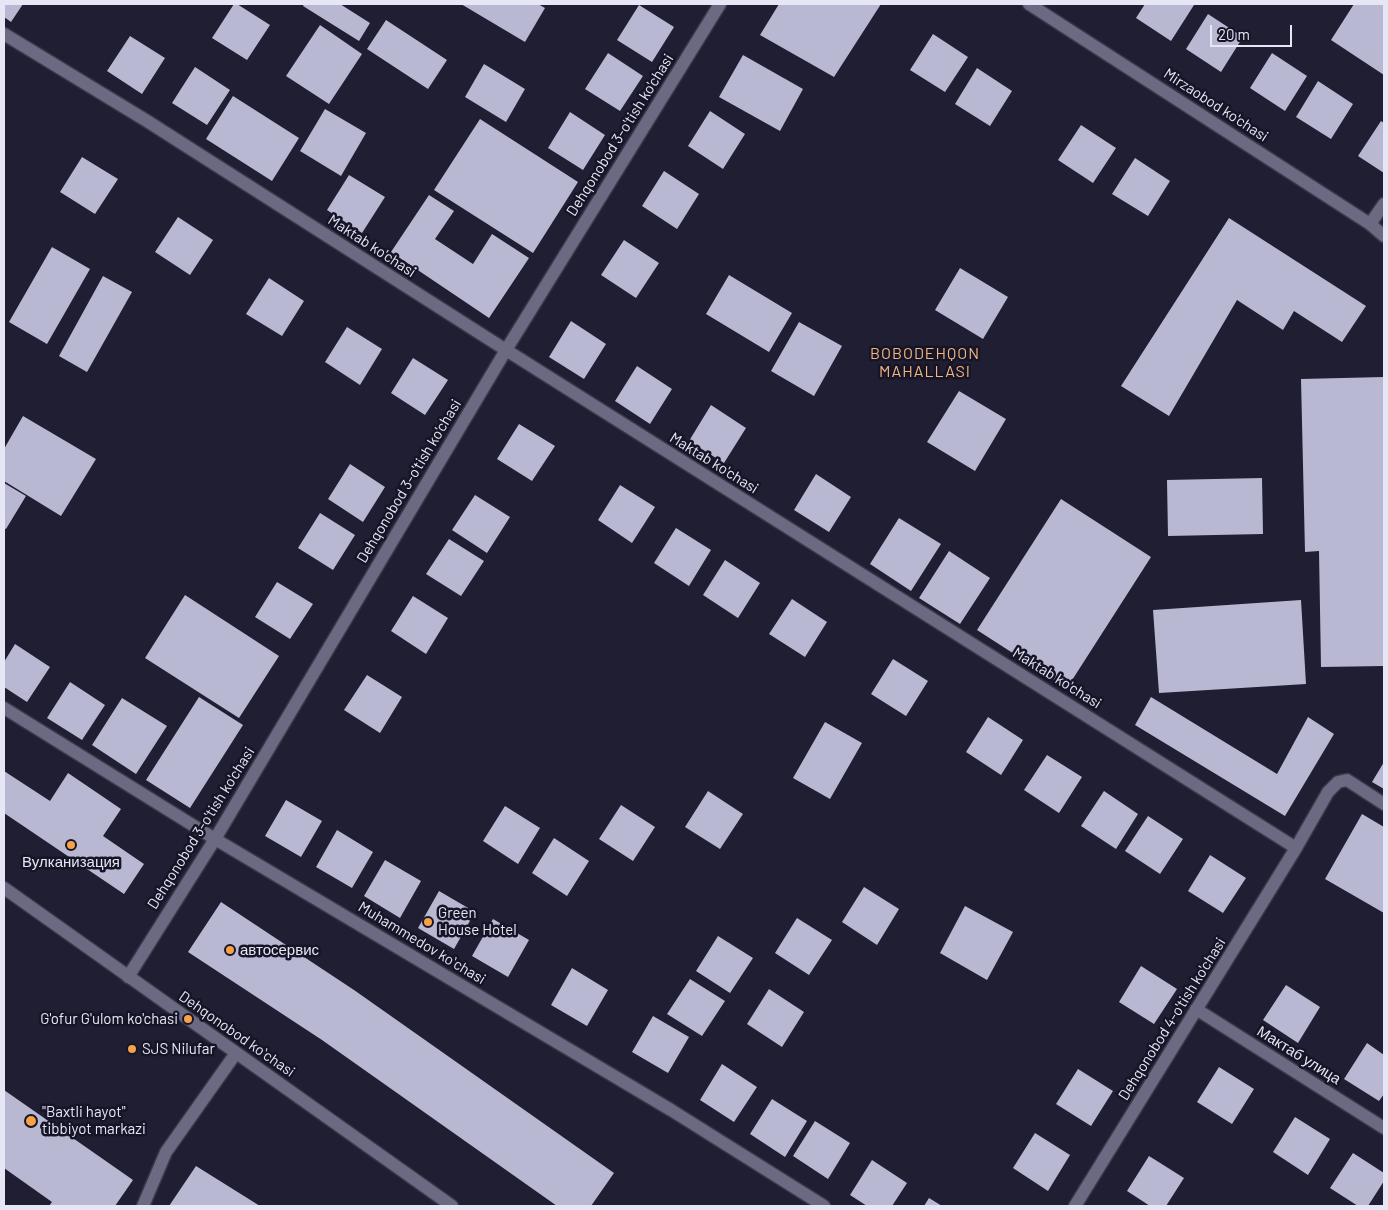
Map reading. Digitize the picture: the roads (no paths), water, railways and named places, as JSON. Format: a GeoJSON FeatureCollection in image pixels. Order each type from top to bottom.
{"type":"FeatureCollection","features":[{"type":"Feature","properties":{"kind":"street","name":"Dehqonobod 3-o'tish ko'chasi"},"geometry":{"type":"LineString","coordinates":[[128,976],[215,840],[506,350],[720,4]]}},
{"type":"Feature","properties":{"kind":"street","name":"Mirzaobod ko'chasi"},"geometry":{"type":"LineString","coordinates":[[1029,4],[1370,224],[1384,236]]}},
{"type":"Feature","properties":{"kind":"street","name":"Maktab ko'chasi"},"geometry":{"type":"LineString","coordinates":[[4,34],[147,121],[506,350],[1296,848]]}},
{"type":"Feature","properties":{"kind":"street"},"geometry":{"type":"LineString","coordinates":[[1370,224],[1384,204]]}},
{"type":"Feature","properties":{"kind":"street","name":"Muhammedov koʻchasi"},"geometry":{"type":"LineString","coordinates":[[4,708],[215,840],[663,1105],[824,1206]]}},
{"type":"Feature","properties":{"kind":"street"},"geometry":{"type":"LineString","coordinates":[[1296,848],[1328,792],[1338,782],[1347,780],[1384,804]]}},
{"type":"Feature","properties":{"kind":"street","name":"Dehqonobod 4-o'tish ko'chasi"},"geometry":{"type":"LineString","coordinates":[[1075,1206],[1296,848]]}},
{"type":"Feature","properties":{"kind":"street","name":"Dehqonobod koʻchasi"},"geometry":{"type":"LineString","coordinates":[[4,888],[452,1206]]}},
{"type":"Feature","properties":{"kind":"street","name":"Мактаб улица"},"geometry":{"type":"LineString","coordinates":[[1196,1009],[1384,1128]]}},
{"type":"Feature","properties":{"kind":"street"},"geometry":{"type":"LineString","coordinates":[[143,1206],[166,1152],[236,1054]]}},
{"type":"Feature","properties":{"kind":"place","name":"Вулканизация"},"geometry":{"type":"Point","coordinates":[71,845]}},
{"type":"Feature","properties":{"kind":"place","name":"Green House Hotel"},"geometry":{"type":"Point","coordinates":[428,922]}},
{"type":"Feature","properties":{"kind":"place","name":"автосервис"},"geometry":{"type":"Point","coordinates":[230,950]}},
{"type":"Feature","properties":{"kind":"place","name":"G'ofur G'ulom ko'chasi"},"geometry":{"type":"Point","coordinates":[188,1019]}},
{"type":"Feature","properties":{"kind":"place","name":"SJS Nilufar"},"geometry":{"type":"Point","coordinates":[132,1049]}},
{"type":"Feature","properties":{"kind":"place","name":"\"Baxtli hayot\" tibbiyot markazi"},"geometry":{"type":"Point","coordinates":[31,1121]}},
{"type":"Feature","properties":{"kind":"district","name":"BOBODEHQON MAHALLASI"},"geometry":{"type":"Point","coordinates":[925,363]}}]}
